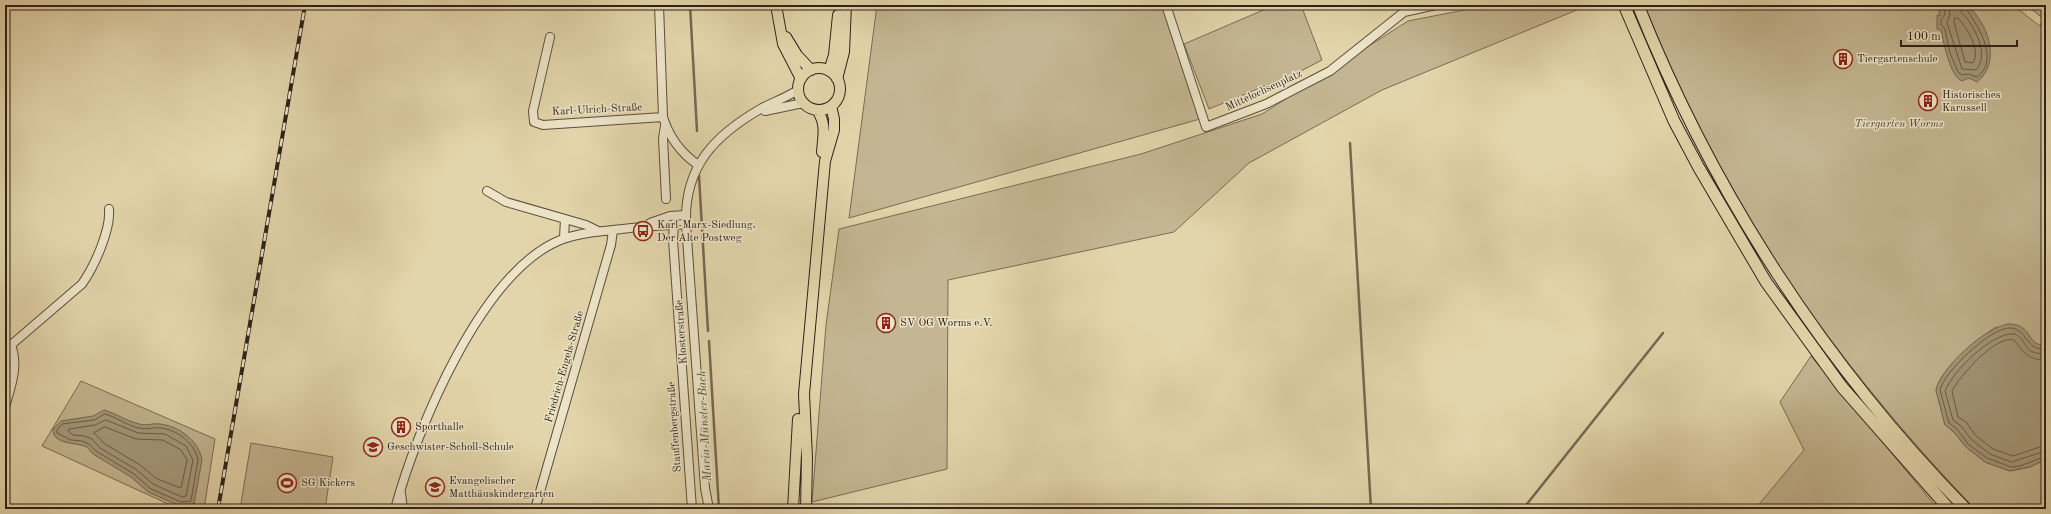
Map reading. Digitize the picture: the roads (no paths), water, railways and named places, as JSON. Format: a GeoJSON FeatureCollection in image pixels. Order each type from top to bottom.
{"type":"FeatureCollection","features":[{"type":"Feature","properties":{"kind":"highway"},"geometry":{"type":"LineString","coordinates":[[1624,5],[1651,71],[1688,148],[1766,282],[1842,387],[1909,466],[1949,509]]}},
{"type":"Feature","properties":{"kind":"highway"},"geometry":{"type":"LineString","coordinates":[[1638,5],[1687,115],[1723,186],[1786,286],[1813,327],[1852,380],[1914,453],[1966,509]]}},
{"type":"Feature","properties":{"kind":"main road"},"geometry":{"type":"LineString","coordinates":[[776,5],[783,44],[801,79]]}},
{"type":"Feature","properties":{"kind":"main road"},"geometry":{"type":"LineString","coordinates":[[829,71],[834,55],[840,5]]}},
{"type":"Feature","properties":{"kind":"main road"},"geometry":{"type":"LineString","coordinates":[[837,79],[844,52],[846,5]]}},
{"type":"Feature","properties":{"kind":"main road"},"geometry":{"type":"LineString","coordinates":[[778,18],[791,46],[811,70]]}},
{"type":"Feature","properties":{"kind":"main road"},"geometry":{"type":"LineString","coordinates":[[822,69],[829,71],[837,79],[840,86],[839,95],[831,106],[817,110],[807,107],[803,103],[798,90],[801,79],[811,70],[822,69]]}},
{"type":"Feature","properties":{"kind":"main road"},"geometry":{"type":"LineString","coordinates":[[806,509],[807,458],[804,394],[808,320],[825,161],[834,124],[831,106]]}},
{"type":"Feature","properties":{"kind":"main road"},"geometry":{"type":"LineString","coordinates":[[793,509],[825,130],[822,119],[817,110]]}},
{"type":"Feature","properties":{"kind":"street"},"geometry":{"type":"LineString","coordinates":[[658,5],[666,199]]}},
{"type":"Feature","properties":{"kind":"street","name":"Mittelochsenplatz"},"geometry":{"type":"LineString","coordinates":[[1166,5],[1206,127],[1266,104],[1330,71],[1403,8],[1436,5]]}},
{"type":"Feature","properties":{"kind":"street","name":"Karl-Ulrich-Straße"},"geometry":{"type":"LineString","coordinates":[[550,37],[534,111],[534,122],[543,125],[664,122]]}},
{"type":"Feature","properties":{"kind":"street","name":"Klosterstraße"},"geometry":{"type":"LineString","coordinates":[[707,509],[685,214],[688,193],[698,165],[720,138],[753,114],[798,90]]}},
{"type":"Feature","properties":{"kind":"street","name":"Klosterstraße"},"geometry":{"type":"LineString","coordinates":[[753,114],[803,103]]}},
{"type":"Feature","properties":{"kind":"street"},"geometry":{"type":"LineString","coordinates":[[664,122],[678,146],[698,165]]}},
{"type":"Feature","properties":{"kind":"street"},"geometry":{"type":"LineString","coordinates":[[487,191],[506,202],[586,225],[598,231]]}},
{"type":"Feature","properties":{"kind":"street"},"geometry":{"type":"LineString","coordinates":[[5,407],[14,376],[15,361],[8,343],[82,284],[87,277],[107,231],[110,219],[109,209]]}},
{"type":"Feature","properties":{"kind":"street"},"geometry":{"type":"LineString","coordinates":[[642,226],[670,216],[685,214]]}},
{"type":"Feature","properties":{"kind":"street"},"geometry":{"type":"LineString","coordinates":[[564,238],[565,219]]}},
{"type":"Feature","properties":{"kind":"street","name":"Stauffenbergstraße"},"geometry":{"type":"LineString","coordinates":[[674,224],[673,240],[692,509]]}},
{"type":"Feature","properties":{"kind":"street"},"geometry":{"type":"LineString","coordinates":[[395,509],[424,423],[461,347],[506,282],[524,264],[542,250],[564,238],[598,231],[642,226],[686,224]]}},
{"type":"Feature","properties":{"kind":"street","name":"Friedrich-Engels-Straße"},"geometry":{"type":"LineString","coordinates":[[535,509],[611,245],[613,230]]}},
{"type":"Feature","properties":{"kind":"street"},"geometry":{"type":"LineString","coordinates":[[401,488],[403,509]]}},
{"type":"Feature","properties":{"kind":"street"},"geometry":{"type":"LineString","coordinates":[[787,509],[794,494]]}},
{"type":"Feature","properties":{"kind":"water"},"geometry":{"type":"Polygon","coordinates":[[[1942,5],[1967,5],[1981,22],[1986,32],[1989,43],[1989,64],[1985,74],[1977,82],[1969,78],[1962,81],[1954,73],[1946,51],[1941,30],[1937,29],[1937,15],[1940,16],[1938,9],[1942,5]]]}},
{"type":"Feature","properties":{"kind":"water"},"geometry":{"type":"Polygon","coordinates":[[[2008,324],[2017,325],[2022,328],[2035,343],[2042,345],[2046,344],[2046,459],[2030,467],[2010,471],[1985,462],[1966,447],[1954,432],[1945,425],[1936,390],[1940,380],[1955,360],[1977,340],[1999,327],[2008,324]]]}},
{"type":"Feature","properties":{"kind":"water"},"geometry":{"type":"Polygon","coordinates":[[[104,410],[139,424],[167,425],[181,431],[192,441],[197,447],[202,460],[194,504],[180,506],[148,492],[131,477],[93,454],[87,447],[56,438],[53,429],[61,421],[93,416],[104,410]]]}},
{"type":"Feature","properties":{"kind":"waterway","name":"Maria-Münster-Bach"},"geometry":{"type":"LineString","coordinates":[[690,5],[697,131]]}},
{"type":"Feature","properties":{"kind":"waterway"},"geometry":{"type":"LineString","coordinates":[[1350,143],[1371,509]]}},
{"type":"Feature","properties":{"kind":"waterway","name":"Maria-Münster-Bach"},"geometry":{"type":"LineString","coordinates":[[699,176],[708,331]]}},
{"type":"Feature","properties":{"kind":"waterway"},"geometry":{"type":"LineString","coordinates":[[1523,509],[1663,333]]}},
{"type":"Feature","properties":{"kind":"waterway","name":"Maria-Münster-Bach"},"geometry":{"type":"LineString","coordinates":[[709,341],[719,509]]}},
{"type":"Feature","properties":{"kind":"railway"},"geometry":{"type":"LineString","coordinates":[[218,509],[305,5]]}},
{"type":"Feature","properties":{"kind":"place","name":"Tiergartenschule"},"geometry":{"type":"Point","coordinates":[1843,59]}},
{"type":"Feature","properties":{"kind":"place","name":"Historisches Karussell"},"geometry":{"type":"Point","coordinates":[1928,101]}},
{"type":"Feature","properties":{"kind":"place","name":"Karl-Marx-Siedlung, Der Alte Postweg"},"geometry":{"type":"Point","coordinates":[643,231]}},
{"type":"Feature","properties":{"kind":"place","name":"SV OG Worms e.V."},"geometry":{"type":"Point","coordinates":[886,323]}},
{"type":"Feature","properties":{"kind":"place","name":"Sporthalle"},"geometry":{"type":"Point","coordinates":[401,427]}},
{"type":"Feature","properties":{"kind":"place","name":"Geschwister-Scholl-Schule"},"geometry":{"type":"Point","coordinates":[373,447]}},
{"type":"Feature","properties":{"kind":"place","name":"SG Kickers"},"geometry":{"type":"Point","coordinates":[287,483]}},
{"type":"Feature","properties":{"kind":"place","name":"Evangelischer Matthäuskindergarten"},"geometry":{"type":"Point","coordinates":[435,487]}},
{"type":"Feature","properties":{"kind":"park label","name":"Tiergarten Worms"},"geometry":{"type":"Point","coordinates":[1899,124]}}]}
